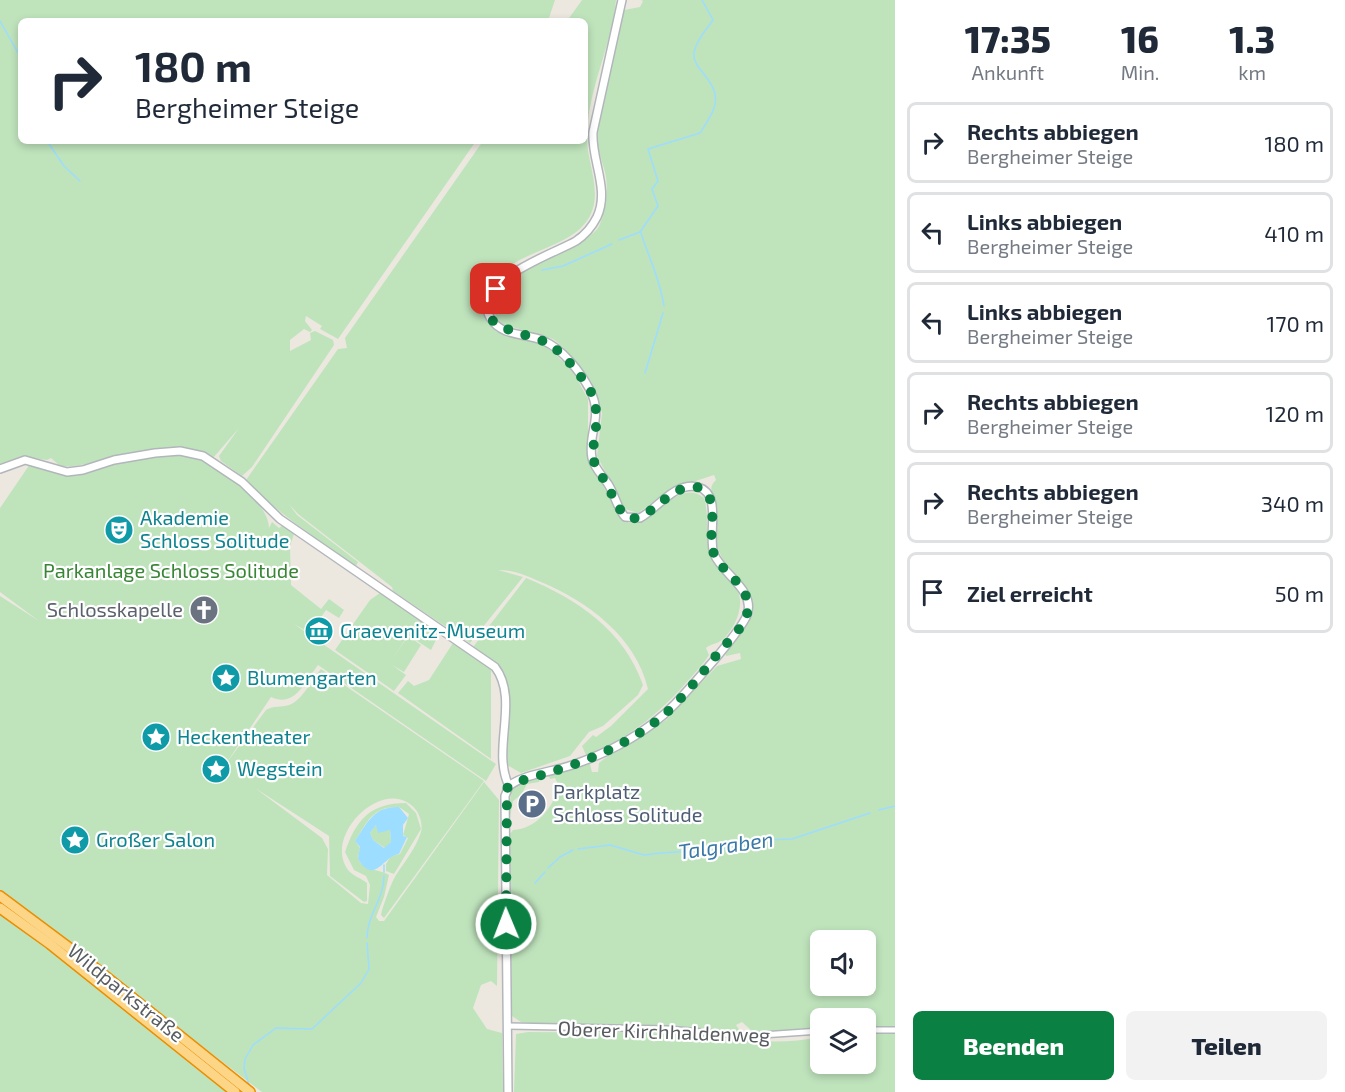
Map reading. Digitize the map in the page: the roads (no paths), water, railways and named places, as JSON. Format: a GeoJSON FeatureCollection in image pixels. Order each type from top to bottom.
{"type":"FeatureCollection","features":[{"type":"Feature","properties":{"kind":"highway","name":"Wildparkstraße"},"geometry":{"type":"LineString","coordinates":[[0,896],[250,1092]]}},
{"type":"Feature","properties":{"kind":"highway","name":"Wildparkstraße"},"geometry":{"type":"LineString","coordinates":[[0,908],[50,944],[235,1092]]}},
{"type":"Feature","properties":{"kind":"highway"},"geometry":{"type":"LineString","coordinates":[[182,1037],[210,1055],[258,1092]]}},
{"type":"Feature","properties":{"kind":"street"},"geometry":{"type":"LineString","coordinates":[[509,786],[592,758],[656,721],[677,702],[715,657],[742,623],[748,610],[744,592],[714,554],[710,538],[712,503],[707,493],[698,487],[684,488],[668,496],[640,518],[625,517],[592,458],[596,411],[585,382],[566,358],[549,343],[502,330],[493,322],[487,310],[488,300],[503,282],[532,261],[576,241],[585,234],[598,215],[602,189],[592,142],[593,132],[622,0]]}},
{"type":"Feature","properties":{"kind":"street"},"geometry":{"type":"LineString","coordinates":[[0,469],[18,461],[31,460],[61,471],[76,471],[114,460],[180,452],[192,453],[212,461],[242,482],[280,519],[495,667],[504,689],[505,770],[509,786],[506,796],[508,1092]]}},
{"type":"Feature","properties":{"kind":"street","name":"Oberer Kirchhaldenweg"},"geometry":{"type":"LineString","coordinates":[[507,1026],[667,1029],[748,1036],[810,1032]]}},
{"type":"Feature","properties":{"kind":"street"},"geometry":{"type":"LineString","coordinates":[[876,1030],[895,1030]]}},
{"type":"Feature","properties":{"kind":"water"},"geometry":{"type":"Polygon","coordinates":[[[390,807],[399,807],[408,818],[403,825],[403,836],[407,837],[399,854],[374,870],[369,870],[358,859],[360,847],[355,841],[372,817],[390,807]],[[376,825],[370,833],[373,840],[384,848],[391,842],[390,830],[378,833],[376,825]]]}},
{"type":"Feature","properties":{"kind":"waterway"},"geometry":{"type":"LineString","coordinates":[[619,240],[640,232],[658,206],[652,189],[658,181],[648,149],[700,133],[714,108],[716,99],[714,91],[694,59],[697,44],[713,20],[702,0]]}},
{"type":"Feature","properties":{"kind":"waterway"},"geometry":{"type":"LineString","coordinates":[[0,21],[18,53]]}},
{"type":"Feature","properties":{"kind":"waterway"},"geometry":{"type":"LineString","coordinates":[[49,144],[64,166],[80,181]]}},
{"type":"Feature","properties":{"kind":"waterway"},"geometry":{"type":"LineString","coordinates":[[641,233],[664,306]]}},
{"type":"Feature","properties":{"kind":"waterway"},"geometry":{"type":"LineString","coordinates":[[542,270],[563,266],[612,244]]}},
{"type":"Feature","properties":{"kind":"waterway"},"geometry":{"type":"LineString","coordinates":[[645,373],[663,313]]}},
{"type":"Feature","properties":{"kind":"waterway","name":"Talgraben"},"geometry":{"type":"LineString","coordinates":[[879,810],[895,806]]}},
{"type":"Feature","properties":{"kind":"waterway","name":"Talgraben"},"geometry":{"type":"LineString","coordinates":[[578,849],[610,845],[644,855],[721,849],[759,840],[792,839],[870,813]]}},
{"type":"Feature","properties":{"kind":"waterway","name":"Talgraben"},"geometry":{"type":"LineString","coordinates":[[548,868],[560,857],[573,850]]}},
{"type":"Feature","properties":{"kind":"waterway"},"geometry":{"type":"LineString","coordinates":[[384,865],[384,872]]}},
{"type":"Feature","properties":{"kind":"waterway","name":"Talgraben"},"geometry":{"type":"LineString","coordinates":[[535,883],[545,872]]}},
{"type":"Feature","properties":{"kind":"waterway"},"geometry":{"type":"LineString","coordinates":[[367,938],[384,876]]}},
{"type":"Feature","properties":{"kind":"waterway"},"geometry":{"type":"LineString","coordinates":[[249,1085],[244,1068],[245,1059],[253,1045],[276,1028],[312,1029],[361,983],[369,969],[367,943]]}},
{"type":"Feature","properties":{"kind":"place","name":"Akademie Schloss Solitude"},"geometry":{"type":"Point","coordinates":[119,530]}},
{"type":"Feature","properties":{"kind":"place","name":"Schlosskapelle"},"geometry":{"type":"Point","coordinates":[204,610]}},
{"type":"Feature","properties":{"kind":"place","name":"Graevenitz-Museum"},"geometry":{"type":"Point","coordinates":[319,631]}},
{"type":"Feature","properties":{"kind":"place","name":"Blumengarten"},"geometry":{"type":"Point","coordinates":[226,678]}},
{"type":"Feature","properties":{"kind":"place","name":"Heckentheater"},"geometry":{"type":"Point","coordinates":[156,737]}},
{"type":"Feature","properties":{"kind":"place","name":"Wegstein"},"geometry":{"type":"Point","coordinates":[216,769]}},
{"type":"Feature","properties":{"kind":"place","name":"Parkplatz Schloss Solitude"},"geometry":{"type":"Point","coordinates":[532,804]}},
{"type":"Feature","properties":{"kind":"place","name":"Großer Salon"},"geometry":{"type":"Point","coordinates":[75,840]}},
{"type":"Feature","properties":{"kind":"park label","name":"Parkanlage Schloss Solitude"},"geometry":{"type":"Point","coordinates":[171,571]}}]}
